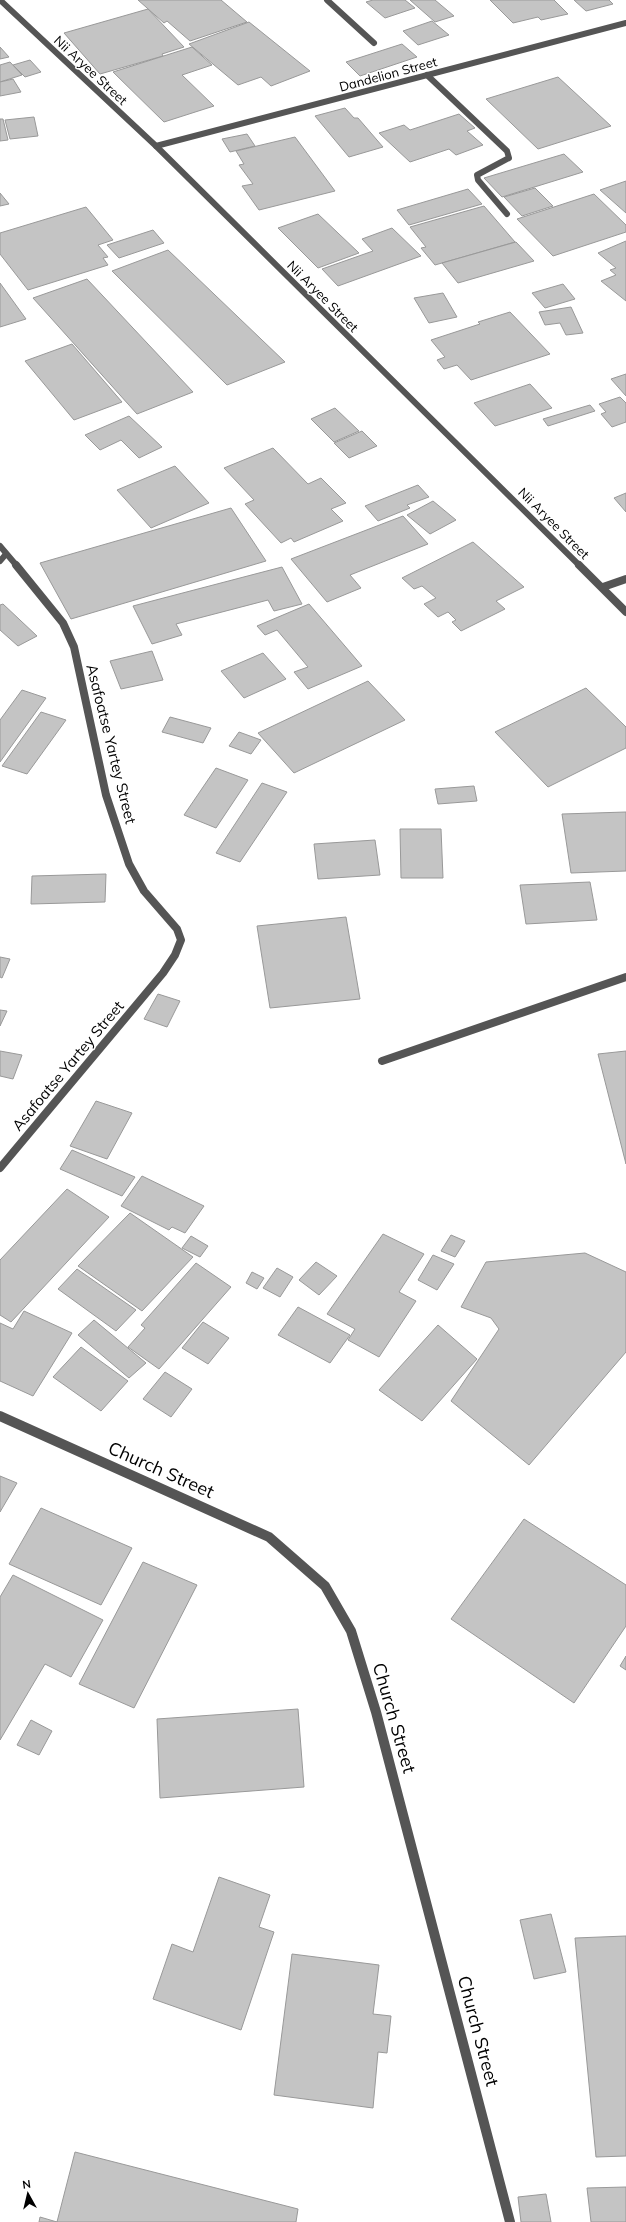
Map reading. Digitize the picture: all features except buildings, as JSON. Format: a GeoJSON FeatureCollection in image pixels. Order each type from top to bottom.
{"type":"FeatureCollection","features":[{"type":"Feature","properties":{"kind":"street","name":"Nii Aryee Street"},"geometry":{"type":"LineString","coordinates":[[0,0],[156,146],[603,587],[626,612]]}},
{"type":"Feature","properties":{"kind":"street"},"geometry":{"type":"LineString","coordinates":[[327,0],[374,43]]}},
{"type":"Feature","properties":{"kind":"street","name":"Dandelion Street"},"geometry":{"type":"LineString","coordinates":[[156,146],[626,23]]}},
{"type":"Feature","properties":{"kind":"street"},"geometry":{"type":"LineString","coordinates":[[427,75],[506,151],[509,158],[477,175],[478,180],[507,214]]}},
{"type":"Feature","properties":{"kind":"street"},"geometry":{"type":"LineString","coordinates":[[0,546],[6,554],[0,561]]}},
{"type":"Feature","properties":{"kind":"street","name":"Asafoatse Yartey Street"},"geometry":{"type":"LineString","coordinates":[[0,1168],[163,972],[176,955],[181,940],[177,929],[144,891],[129,864],[106,794],[77,659],[66,629],[63,623],[6,554]]}},
{"type":"Feature","properties":{"kind":"street"},"geometry":{"type":"LineString","coordinates":[[603,587],[626,579]]}},
{"type":"Feature","properties":{"kind":"street"},"geometry":{"type":"LineString","coordinates":[[382,1061],[626,977]]}},
{"type":"Feature","properties":{"kind":"street","name":"Church Street"},"geometry":{"type":"LineString","coordinates":[[0,1416],[269,1537],[325,1586],[351,1631],[376,1712],[510,2222]]}}]}
